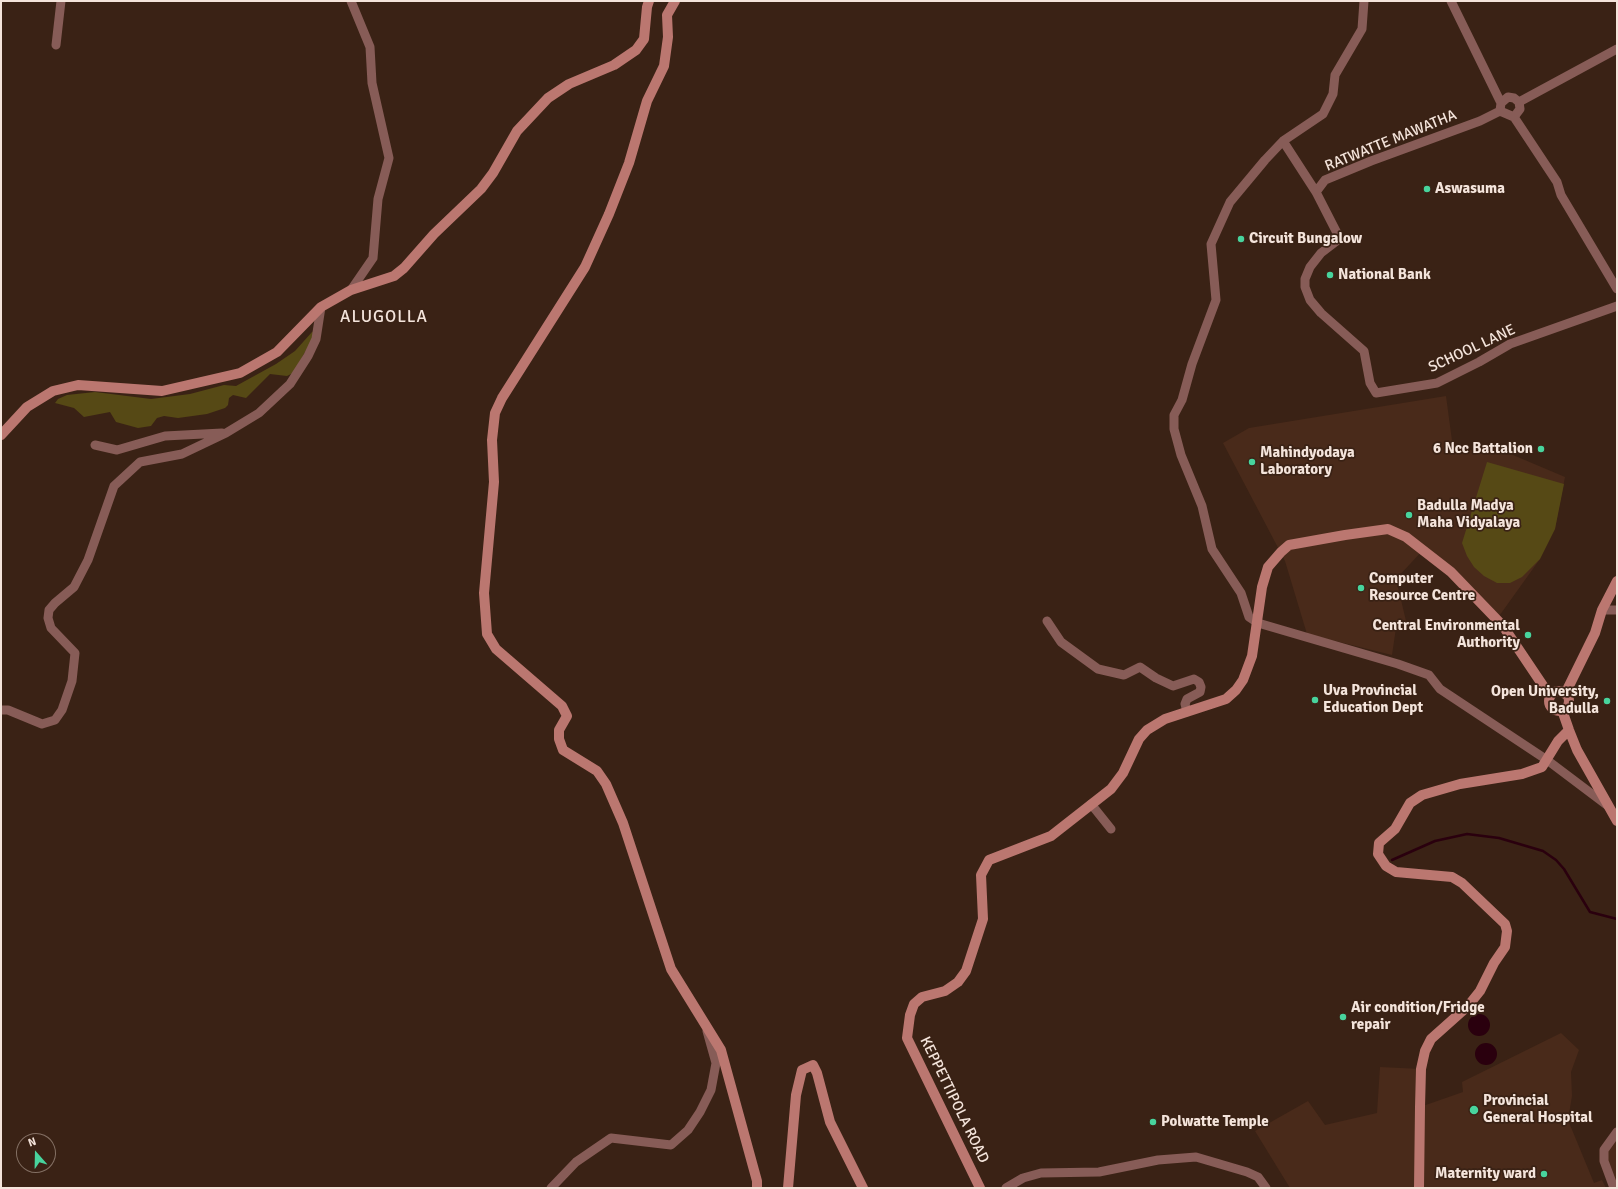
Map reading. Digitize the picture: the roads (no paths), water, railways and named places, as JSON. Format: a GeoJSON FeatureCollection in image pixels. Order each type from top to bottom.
{"type":"FeatureCollection","features":[{"type":"Feature","properties":{"kind":"main road"},"geometry":{"type":"LineString","coordinates":[[1,436],[27,407],[54,391],[78,384],[162,391],[240,373],[277,352],[321,307],[351,290],[394,276],[404,268],[434,234],[481,190],[493,173],[517,131],[548,98],[569,84],[614,64],[636,50],[644,39],[647,7],[649,1]]}},
{"type":"Feature","properties":{"kind":"main road"},"geometry":{"type":"LineString","coordinates":[[675,1],[667,15],[668,37],[664,66],[647,100],[629,163],[609,214],[585,266],[502,398],[495,412],[492,440],[494,482],[484,593],[487,634],[496,649],[562,706],[567,716],[559,730],[559,739],[563,750],[597,771],[606,784],[623,823],[671,969],[721,1050],[758,1181],[757,1188]]}},
{"type":"Feature","properties":{"kind":"main road","name":"KEPPETTIPOLA ROAD"},"geometry":{"type":"LineString","coordinates":[[980,1188],[907,1038],[910,1015],[914,1004],[922,997],[945,992],[958,982],[966,971],[983,919],[981,875],[989,860],[1051,836],[1111,789],[1123,773],[1139,739],[1147,730],[1164,719],[1226,699],[1236,690],[1243,680],[1252,656],[1258,623],[1262,587],[1268,567],[1289,545],[1345,534],[1388,529],[1406,537],[1424,549],[1452,572],[1503,626],[1550,696]]}},
{"type":"Feature","properties":{"kind":"main road"},"geometry":{"type":"LineString","coordinates":[[1565,694],[1559,691],[1550,696],[1550,706],[1556,710],[1562,710],[1568,703],[1565,694],[1595,633],[1602,610],[1617,581]]}},
{"type":"Feature","properties":{"kind":"main road"},"geometry":{"type":"LineString","coordinates":[[1562,710],[1577,750],[1614,813]]}},
{"type":"Feature","properties":{"kind":"main road"},"geometry":{"type":"LineString","coordinates":[[1419,1188],[1420,1100],[1425,1051],[1431,1039],[1468,1006],[1480,991],[1494,963],[1505,947],[1507,931],[1505,924],[1462,883],[1452,878],[1396,872],[1386,866],[1378,854],[1378,843],[1395,829],[1410,803],[1422,795],[1460,784],[1522,774],[1542,767],[1558,741],[1569,730]]}},
{"type":"Feature","properties":{"kind":"main road"},"geometry":{"type":"LineString","coordinates":[[788,1188],[796,1095],[802,1070],[813,1065],[817,1072],[830,1122],[863,1188]]}},
{"type":"Feature","properties":{"kind":"street"},"geometry":{"type":"LineString","coordinates":[[56,45],[61,1]]}},
{"type":"Feature","properties":{"kind":"street"},"geometry":{"type":"LineString","coordinates":[[351,1],[370,47],[372,83],[389,158],[378,199],[373,258],[351,290]]}},
{"type":"Feature","properties":{"kind":"street"},"geometry":{"type":"LineString","coordinates":[[1364,1],[1362,29],[1335,75],[1333,94],[1323,114],[1283,141],[1265,160],[1230,202],[1211,244],[1216,300],[1192,364],[1182,400],[1174,415],[1174,429],[1181,455],[1202,506],[1212,549],[1241,592],[1250,617],[1258,623],[1398,664],[1429,675],[1440,689],[1547,760],[1614,813]]}},
{"type":"Feature","properties":{"kind":"street"},"geometry":{"type":"LineString","coordinates":[[1451,1],[1500,104],[1514,116],[1557,182],[1561,195],[1617,288]]}},
{"type":"Feature","properties":{"kind":"street"},"geometry":{"type":"LineString","coordinates":[[1514,116],[1520,109],[1519,102],[1617,49]]}},
{"type":"Feature","properties":{"kind":"street","name":"RATWATTE MAWATHA"},"geometry":{"type":"LineString","coordinates":[[1316,192],[1325,180],[1480,121],[1508,97],[1514,98],[1519,102]]}},
{"type":"Feature","properties":{"kind":"street","name":"SCHOOL LANE"},"geometry":{"type":"LineString","coordinates":[[1283,141],[1316,192],[1338,233],[1338,240],[1321,254],[1310,267],[1305,279],[1305,287],[1310,300],[1321,313],[1364,351],[1370,383],[1376,392],[1437,383],[1479,362],[1510,344],[1617,306]]}},
{"type":"Feature","properties":{"kind":"street"},"geometry":{"type":"LineString","coordinates":[[1,710],[8,710],[42,724],[55,720],[62,710],[72,681],[75,654],[51,628],[48,618],[49,610],[55,603],[74,588],[88,560],[114,486],[140,462],[182,454],[226,433],[259,413],[290,384],[308,356],[316,338],[321,307]]}},
{"type":"Feature","properties":{"kind":"street"},"geometry":{"type":"LineString","coordinates":[[95,445],[117,450],[165,436],[226,433]]}},
{"type":"Feature","properties":{"kind":"street"},"geometry":{"type":"LineString","coordinates":[[1602,610],[1617,610]]}},
{"type":"Feature","properties":{"kind":"street"},"geometry":{"type":"LineString","coordinates":[[1047,620],[1061,642],[1098,669],[1124,675],[1140,667],[1156,678],[1173,686],[1194,679],[1199,682],[1201,687],[1200,692],[1187,699],[1185,704],[1186,712]]}},
{"type":"Feature","properties":{"kind":"street"},"geometry":{"type":"LineString","coordinates":[[1091,804],[1111,829]]}},
{"type":"Feature","properties":{"kind":"street"},"geometry":{"type":"LineString","coordinates":[[551,1188],[576,1162],[611,1138],[671,1145],[688,1130],[700,1112],[711,1090],[716,1063],[705,1022]]}},
{"type":"Feature","properties":{"kind":"street"},"geometry":{"type":"LineString","coordinates":[[1614,1188],[1604,1161],[1604,1150],[1617,1132]]}},
{"type":"Feature","properties":{"kind":"street"},"geometry":{"type":"LineString","coordinates":[[1006,1188],[1023,1178],[1041,1174],[1099,1172],[1158,1160],[1196,1157],[1247,1172],[1258,1177],[1266,1188]]}},
{"type":"Feature","properties":{"kind":"waterway"},"geometry":{"type":"LineString","coordinates":[[1392,860],[1435,841],[1467,834],[1499,838],[1543,851],[1556,860],[1564,869],[1590,912],[1617,919]]}},
{"type":"Feature","properties":{"kind":"place","name":"Aswasuma"},"geometry":{"type":"Point","coordinates":[1427,189]}},
{"type":"Feature","properties":{"kind":"place","name":"Circuit Bungalow"},"geometry":{"type":"Point","coordinates":[1241,239]}},
{"type":"Feature","properties":{"kind":"place","name":"National Bank"},"geometry":{"type":"Point","coordinates":[1330,275]}},
{"type":"Feature","properties":{"kind":"place","name":"6 Ncc Battalion"},"geometry":{"type":"Point","coordinates":[1541,449]}},
{"type":"Feature","properties":{"kind":"place","name":"Mahindyodaya Laboratory"},"geometry":{"type":"Point","coordinates":[1252,462]}},
{"type":"Feature","properties":{"kind":"place","name":"Badulla Madya Maha Vidyalaya"},"geometry":{"type":"Point","coordinates":[1409,515]}},
{"type":"Feature","properties":{"kind":"place","name":"Computer Resource Centre"},"geometry":{"type":"Point","coordinates":[1361,588]}},
{"type":"Feature","properties":{"kind":"place","name":"Central Environmental Authority"},"geometry":{"type":"Point","coordinates":[1528,635]}},
{"type":"Feature","properties":{"kind":"place","name":"Uva Provincial Education Dept"},"geometry":{"type":"Point","coordinates":[1315,700]}},
{"type":"Feature","properties":{"kind":"place","name":"Open University, Badulla"},"geometry":{"type":"Point","coordinates":[1607,701]}},
{"type":"Feature","properties":{"kind":"place","name":"Air condition/Fridge repair"},"geometry":{"type":"Point","coordinates":[1343,1017]}},
{"type":"Feature","properties":{"kind":"place","name":"Provincial General Hospital"},"geometry":{"type":"Point","coordinates":[1474,1110]}},
{"type":"Feature","properties":{"kind":"place","name":"Polwatte Temple"},"geometry":{"type":"Point","coordinates":[1153,1122]}},
{"type":"Feature","properties":{"kind":"place","name":"Maternity ward"},"geometry":{"type":"Point","coordinates":[1544,1174]}},
{"type":"Feature","properties":{"kind":"district","name":"ALUGOLLA"},"geometry":{"type":"Point","coordinates":[384,318]}}]}
